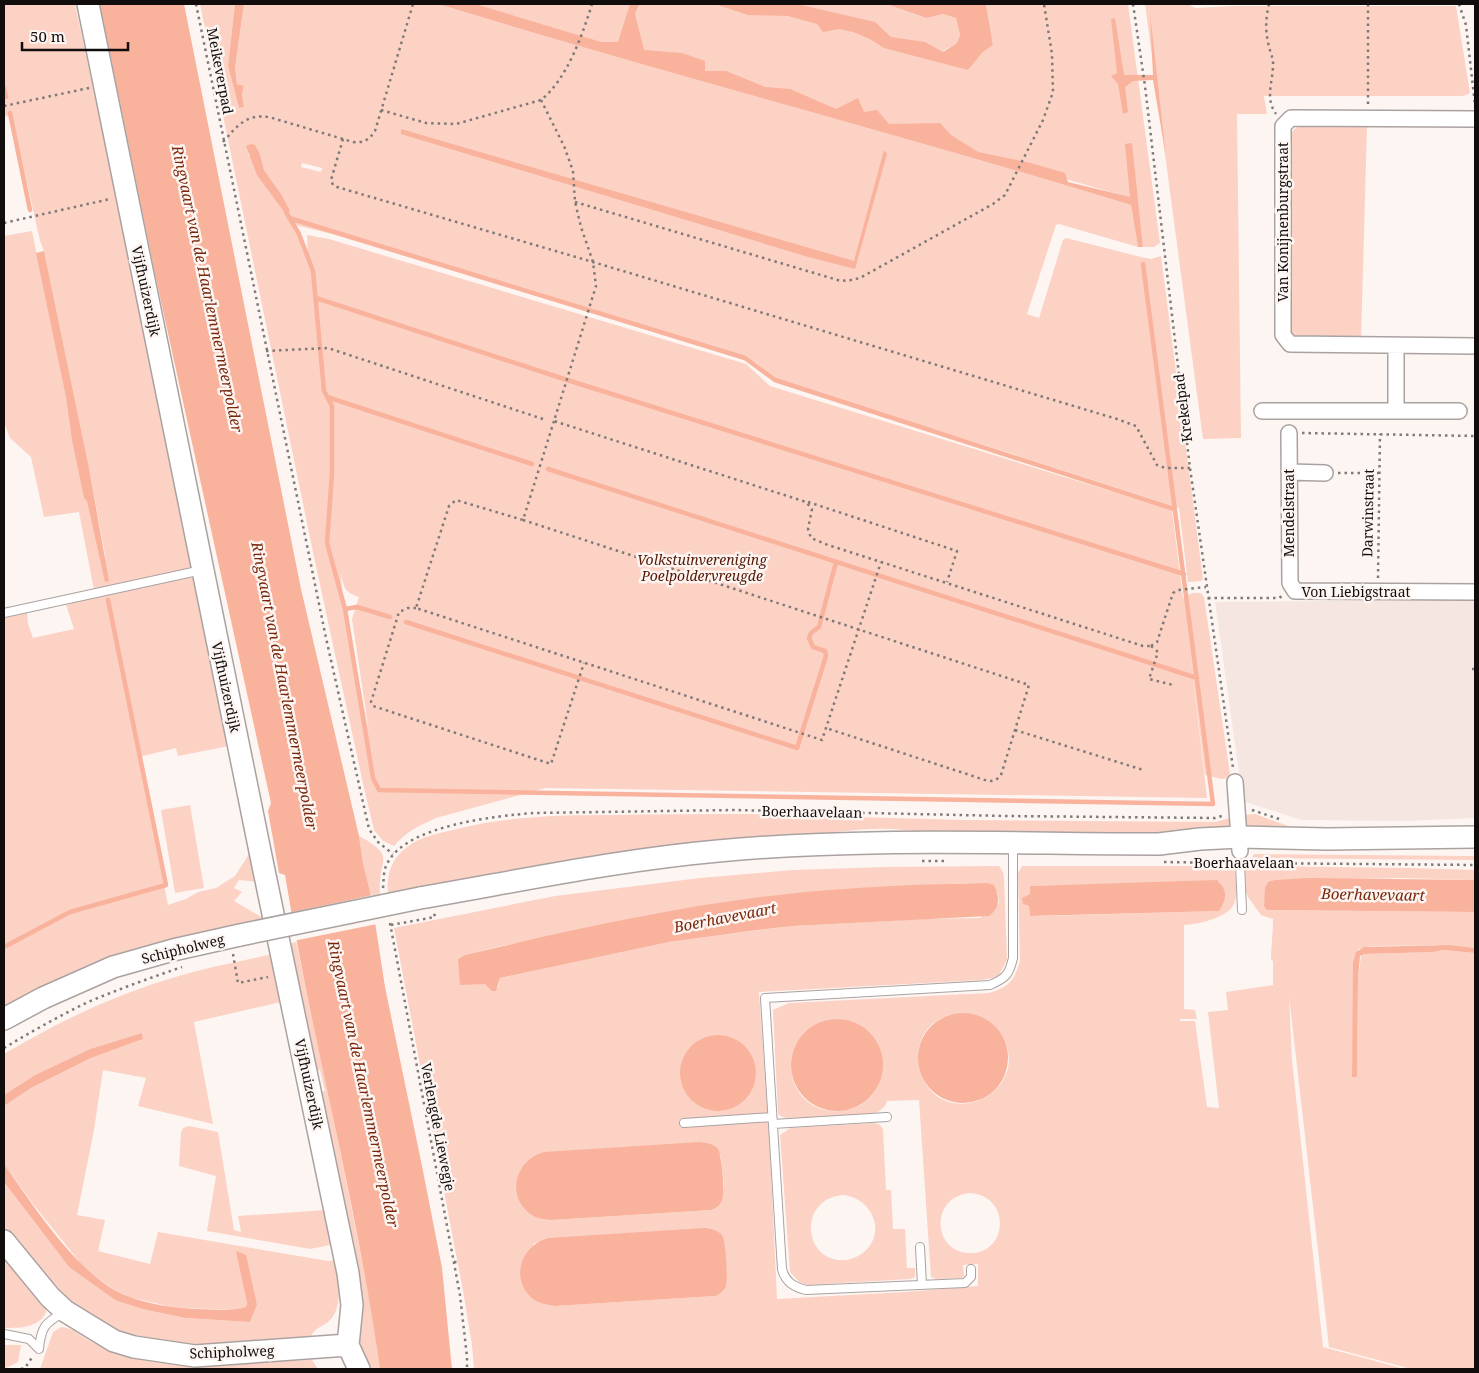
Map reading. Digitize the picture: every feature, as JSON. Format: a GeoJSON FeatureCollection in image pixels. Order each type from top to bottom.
{"type":"FeatureCollection","features":[{"type":"Feature","properties":{"kind":"street","name":"Vijfhuizerdijk"},"geometry":{"type":"LineString","coordinates":[[88,4],[202,570],[348,1273],[352,1305],[348,1345]]}},
{"type":"Feature","properties":{"kind":"street","name":"Van Konijnenburgstraat"},"geometry":{"type":"LineString","coordinates":[[1475,119],[1291,118],[1283,126],[1283,334],[1290,344],[1475,346]]}},
{"type":"Feature","properties":{"kind":"street"},"geometry":{"type":"LineString","coordinates":[[1396,346],[1396,411]]}},
{"type":"Feature","properties":{"kind":"street"},"geometry":{"type":"LineString","coordinates":[[1262,411],[1459,411]]}},
{"type":"Feature","properties":{"kind":"street","name":"Mendelstraat"},"geometry":{"type":"LineString","coordinates":[[1289,433],[1290,583],[1295,591]]}},
{"type":"Feature","properties":{"kind":"street"},"geometry":{"type":"LineString","coordinates":[[1289,472],[1325,473]]}},
{"type":"Feature","properties":{"kind":"street","name":"Von Liebigstraat"},"geometry":{"type":"LineString","coordinates":[[1295,591],[1475,592]]}},
{"type":"Feature","properties":{"kind":"street"},"geometry":{"type":"LineString","coordinates":[[1234,782],[1240,850]]}},
{"type":"Feature","properties":{"kind":"street","name":"Boerhaavelaan"},"geometry":{"type":"LineString","coordinates":[[1240,850],[1328,839],[1475,837]]}},
{"type":"Feature","properties":{"kind":"street","name":"Boerhaavelaan"},"geometry":{"type":"LineString","coordinates":[[380,912],[420,898],[634,860],[785,846],[852,844],[1012,852],[1136,844],[1158,853],[1200,839],[1240,850],[1475,851]]}},
{"type":"Feature","properties":{"kind":"street","name":"Schipholweg"},"geometry":{"type":"LineString","coordinates":[[4,1019],[43,998],[113,967],[173,950],[240,935],[380,912]]}},
{"type":"Feature","properties":{"kind":"street","name":"Schipholweg"},"geometry":{"type":"LineString","coordinates":[[4,1241],[50,1297],[65,1311],[114,1341],[134,1347],[195,1356],[348,1345]]}},
{"type":"Feature","properties":{"kind":"street"},"geometry":{"type":"LineString","coordinates":[[348,1345],[359,1369]]}},
{"type":"Feature","properties":{"kind":"lane"},"geometry":{"type":"LineString","coordinates":[[4,613],[202,570]]}},
{"type":"Feature","properties":{"kind":"lane"},"geometry":{"type":"LineString","coordinates":[[1240,850],[1242,910]]}},
{"type":"Feature","properties":{"kind":"lane"},"geometry":{"type":"LineString","coordinates":[[971,1269],[971,1277],[965,1282],[922,1285],[806,1290],[796,1287],[784,1278],[765,998],[990,985],[1002,980],[1010,971],[1013,958],[1012,852]]}},
{"type":"Feature","properties":{"kind":"lane"},"geometry":{"type":"LineString","coordinates":[[684,1123],[888,1117]]}},
{"type":"Feature","properties":{"kind":"lane"},"geometry":{"type":"LineString","coordinates":[[920,1247],[922,1285]]}},
{"type":"Feature","properties":{"kind":"lane"},"geometry":{"type":"LineString","coordinates":[[38,1349],[40,1334],[47,1322],[65,1311]]}},
{"type":"Feature","properties":{"kind":"lane"},"geometry":{"type":"LineString","coordinates":[[4,1334],[28,1339],[38,1349]]}},
{"type":"Feature","properties":{"kind":"path","name":"Meikeverpad"},"geometry":{"type":"LineString","coordinates":[[196,4],[326,638],[369,829],[378,842],[393,854]]}},
{"type":"Feature","properties":{"kind":"path"},"geometry":{"type":"LineString","coordinates":[[223,142],[241,123],[250,117],[260,115],[270,116],[343,139],[360,142],[367,140],[375,131],[413,4]]}},
{"type":"Feature","properties":{"kind":"path"},"geometry":{"type":"LineString","coordinates":[[381,110],[426,123],[456,124],[540,100],[550,92],[575,51],[592,4]]}},
{"type":"Feature","properties":{"kind":"path"},"geometry":{"type":"LineString","coordinates":[[575,202],[841,281],[860,278],[994,204],[1005,195],[1043,120],[1053,92],[1052,54],[1044,4]]}},
{"type":"Feature","properties":{"kind":"path","name":"Krekelpad"},"geometry":{"type":"LineString","coordinates":[[1133,4],[1143,72],[1190,468],[1234,782]]}},
{"type":"Feature","properties":{"kind":"path"},"geometry":{"type":"LineString","coordinates":[[1269,4],[1266,30],[1273,71],[1269,94],[1271,108],[1283,126]]}},
{"type":"Feature","properties":{"kind":"path"},"geometry":{"type":"LineString","coordinates":[[1368,4],[1368,118]]}},
{"type":"Feature","properties":{"kind":"path"},"geometry":{"type":"LineString","coordinates":[[1458,4],[1466,25],[1475,108]]}},
{"type":"Feature","properties":{"kind":"path"},"geometry":{"type":"LineString","coordinates":[[4,106],[104,85]]}},
{"type":"Feature","properties":{"kind":"path"},"geometry":{"type":"LineString","coordinates":[[523,520],[596,286],[593,262],[575,202],[573,171],[564,146],[540,100]]}},
{"type":"Feature","properties":{"kind":"path"},"geometry":{"type":"LineString","coordinates":[[343,139],[330,180],[333,185],[1136,426],[1157,465],[1170,468],[1190,468]]}},
{"type":"Feature","properties":{"kind":"path"},"geometry":{"type":"LineString","coordinates":[[4,223],[126,195]]}},
{"type":"Feature","properties":{"kind":"path"},"geometry":{"type":"LineString","coordinates":[[266,351],[328,348],[546,420]]}},
{"type":"Feature","properties":{"kind":"path"},"geometry":{"type":"LineString","coordinates":[[554,421],[957,551],[947,583]]}},
{"type":"Feature","properties":{"kind":"path"},"geometry":{"type":"LineString","coordinates":[[1289,433],[1475,436]]}},
{"type":"Feature","properties":{"kind":"path","name":"Darwinstraat"},"geometry":{"type":"LineString","coordinates":[[1378,592],[1378,473],[1380,434]]}},
{"type":"Feature","properties":{"kind":"path"},"geometry":{"type":"LineString","coordinates":[[1325,473],[1378,473]]}},
{"type":"Feature","properties":{"kind":"path"},"geometry":{"type":"LineString","coordinates":[[416,608],[449,506],[456,500],[523,520],[1029,685],[1001,775],[997,780],[993,781],[988,781],[826,728]]}},
{"type":"Feature","properties":{"kind":"path"},"geometry":{"type":"LineString","coordinates":[[806,502],[812,509],[808,529],[811,538],[1143,646],[1151,646],[1157,642],[1173,593],[1183,589],[1206,587]]}},
{"type":"Feature","properties":{"kind":"path"},"geometry":{"type":"LineString","coordinates":[[584,663],[551,764],[373,706],[371,702],[399,612],[408,608],[416,608],[822,740],[881,562]]}},
{"type":"Feature","properties":{"kind":"path","name":"Von Liebigstraat"},"geometry":{"type":"LineString","coordinates":[[1208,598],[1279,598],[1295,591]]}},
{"type":"Feature","properties":{"kind":"path"},"geometry":{"type":"LineString","coordinates":[[1151,646],[1158,652],[1149,679],[1173,685]]}},
{"type":"Feature","properties":{"kind":"path"},"geometry":{"type":"LineString","coordinates":[[1015,730],[1140,769],[1145,768]]}},
{"type":"Feature","properties":{"kind":"path","name":"Boerhaavelaan"},"geometry":{"type":"LineString","coordinates":[[393,854],[409,841],[428,832],[445,827],[510,815],[534,813],[734,810],[1214,818],[1238,812]]}},
{"type":"Feature","properties":{"kind":"path","name":"Boerhaavelaan"},"geometry":{"type":"LineString","coordinates":[[1158,853],[1240,850],[1475,865]]}},
{"type":"Feature","properties":{"kind":"path"},"geometry":{"type":"LineString","coordinates":[[383,889],[384,871],[393,854]]}},
{"type":"Feature","properties":{"kind":"path"},"geometry":{"type":"LineString","coordinates":[[917,862],[955,861]]}},
{"type":"Feature","properties":{"kind":"path","name":"Verlengde Liewegje"},"geometry":{"type":"LineString","coordinates":[[380,912],[391,925],[460,1295],[467,1369]]}},
{"type":"Feature","properties":{"kind":"path"},"geometry":{"type":"LineString","coordinates":[[391,925],[435,917]]}},
{"type":"Feature","properties":{"kind":"path"},"geometry":{"type":"LineString","coordinates":[[234,959],[238,983],[286,973]]}},
{"type":"Feature","properties":{"kind":"path","name":"Schipholweg"},"geometry":{"type":"LineString","coordinates":[[4,1048],[50,1021],[88,1002],[134,983],[186,966]]}},
{"type":"Feature","properties":{"kind":"path"},"geometry":{"type":"LineString","coordinates":[[454,1262],[459,1262]]}},
{"type":"Feature","properties":{"kind":"path"},"geometry":{"type":"LineString","coordinates":[[21,1369],[25,1368],[38,1349]]}},
{"type":"Feature","properties":{"kind":"shaded area"},"geometry":{"type":"Polygon","coordinates":[[[1475,600],[1475,818],[1406,821],[1301,820],[1243,801],[1215,602],[1475,600]]]}},
{"type":"Feature","properties":{"kind":"green space"},"geometry":{"type":"Polygon","coordinates":[[[4,4],[75,4],[234,745],[178,756],[176,748],[139,757],[168,905],[186,899],[198,892],[216,888],[235,876],[251,851],[259,882],[239,880],[234,888],[242,892],[234,901],[263,918],[173,940],[4,1008],[4,618],[27,613],[28,624],[33,638],[74,629],[66,605],[113,592],[94,590],[79,512],[44,517],[31,457],[10,438],[4,422],[4,236],[32,231],[84,497],[87,501],[106,560],[44,251],[40,241],[12,115],[4,117],[4,4]]]}},
{"type":"Feature","properties":{"kind":"green space","name":"Volkstuinvereniging Poelpoldervreugde"},"geometry":{"type":"Polygon","coordinates":[[[200,4],[235,4],[228,66],[239,108],[244,107],[242,94],[244,86],[237,84],[235,68],[244,4],[886,4],[925,18],[943,14],[956,18],[960,35],[957,43],[943,51],[968,70],[983,52],[993,45],[986,4],[1128,4],[1160,243],[1154,247],[1143,247],[1138,200],[1062,178],[1063,184],[1131,205],[1138,247],[1059,224],[1056,225],[1027,314],[1039,318],[1063,240],[1066,238],[1151,259],[1161,256],[1203,579],[1201,581],[1188,582],[1179,508],[777,381],[756,363],[332,234],[295,225],[308,255],[307,235],[329,239],[746,364],[770,386],[1172,510],[1183,598],[1192,593],[1201,593],[1204,597],[1230,774],[1230,778],[1221,779],[1205,775],[1190,652],[1207,798],[545,788],[436,818],[413,829],[394,846],[383,841],[374,830],[314,557],[200,4]],[[255,145],[248,154],[281,194],[264,170],[260,154],[255,145]],[[302,163],[301,167],[321,172],[322,168],[302,163]],[[341,574],[343,600],[369,732],[352,619],[359,597],[346,589],[341,574]]]}},
{"type":"Feature","properties":{"kind":"green space"},"geometry":{"type":"Polygon","coordinates":[[[1145,4],[1188,4],[1195,8],[1232,6],[1456,6],[1470,93],[1463,96],[1264,96],[1267,114],[1237,114],[1241,438],[1203,439],[1145,4]]]}},
{"type":"Feature","properties":{"kind":"green space"},"geometry":{"type":"Polygon","coordinates":[[[1307,124],[1367,126],[1361,340],[1300,340],[1292,335],[1288,329],[1290,137],[1296,128],[1307,124]]]}},
{"type":"Feature","properties":{"kind":"green space"},"geometry":{"type":"Polygon","coordinates":[[[190,805],[204,888],[175,893],[161,810],[190,805]]]}},
{"type":"Feature","properties":{"kind":"green space"},"geometry":{"type":"Polygon","coordinates":[[[748,814],[966,820],[1216,822],[1233,817],[1234,823],[1227,835],[930,834],[886,829],[842,831],[513,871],[388,893],[388,879],[391,867],[402,851],[412,843],[424,838],[457,829],[496,821],[555,816],[748,814]]]}},
{"type":"Feature","properties":{"kind":"green space"},"geometry":{"type":"Polygon","coordinates":[[[1255,814],[1288,826],[1310,829],[1253,835],[1245,825],[1243,815],[1255,814]]]}},
{"type":"Feature","properties":{"kind":"green space"},"geometry":{"type":"Polygon","coordinates":[[[359,836],[379,849],[382,855],[380,894],[371,896],[359,836]]]}},
{"type":"Feature","properties":{"kind":"green space"},"geometry":{"type":"Polygon","coordinates":[[[1254,854],[1475,856],[1475,860],[1252,858],[1254,854]]]}},
{"type":"Feature","properties":{"kind":"green space"},"geometry":{"type":"Polygon","coordinates":[[[999,866],[1004,878],[1007,960],[999,975],[982,980],[759,992],[770,1149],[777,1299],[978,1286],[978,1264],[963,1265],[964,1276],[962,1278],[936,1279],[931,1277],[919,1100],[887,1101],[883,1109],[869,1115],[786,1118],[780,1116],[778,1113],[773,1010],[789,1003],[988,993],[1001,989],[1013,979],[1020,961],[1018,873],[1022,866],[1235,866],[1236,893],[1232,907],[1221,916],[1213,919],[1184,925],[1184,1009],[1195,1010],[1197,1019],[1180,1019],[1180,1021],[1195,1021],[1207,1107],[1219,1108],[1208,1012],[1228,1010],[1226,992],[1273,985],[1273,961],[1271,960],[1273,919],[1261,915],[1248,897],[1246,892],[1245,866],[1475,870],[1475,880],[1401,878],[1275,880],[1265,897],[1264,906],[1274,910],[1475,912],[1475,948],[1450,945],[1372,946],[1358,949],[1352,1077],[1357,1077],[1358,979],[1361,956],[1365,954],[1443,950],[1475,953],[1475,1369],[1411,1369],[1329,1347],[1289,996],[1292,1060],[1323,1347],[1405,1369],[474,1369],[463,1291],[394,928],[555,896],[700,878],[793,870],[999,866]],[[1219,881],[1030,886],[1030,894],[1023,898],[1023,904],[1029,906],[1030,916],[1219,911],[1225,896],[1219,881]],[[987,883],[787,894],[745,900],[501,946],[465,955],[458,959],[485,984],[498,988],[500,978],[669,942],[793,926],[980,918],[999,903],[998,893],[987,883]],[[961,1013],[940,1019],[926,1031],[919,1047],[919,1064],[924,1080],[934,1094],[950,1102],[970,1103],[986,1097],[999,1086],[1006,1074],[1009,1062],[1008,1050],[996,1029],[986,1021],[974,1015],[961,1013]],[[833,1019],[813,1026],[799,1039],[792,1054],[791,1071],[796,1087],[806,1100],[820,1109],[840,1111],[859,1106],[872,1095],[880,1080],[882,1064],[879,1047],[869,1033],[854,1023],[833,1019]],[[721,1156],[551,1220],[711,1210],[717,1206],[723,1194],[721,1156]],[[970,1193],[957,1196],[948,1203],[941,1223],[942,1234],[948,1243],[957,1250],[969,1253],[982,1251],[992,1245],[998,1236],[1000,1225],[998,1214],[993,1204],[984,1197],[970,1193]],[[548,1238],[533,1244],[544,1304],[555,1306],[715,1296],[548,1238]]]}},
{"type":"Feature","properties":{"kind":"green space"},"geometry":{"type":"Polygon","coordinates":[[[296,942],[372,1310],[380,1369],[369,1369],[357,1343],[362,1320],[360,1298],[319,1093],[325,1091],[320,1070],[314,1071],[288,944],[296,942]]]}},
{"type":"Feature","properties":{"kind":"green space"},"geometry":{"type":"Polygon","coordinates":[[[276,953],[285,1001],[194,1022],[213,1124],[138,1106],[146,1078],[103,1070],[94,1130],[77,1215],[105,1220],[98,1251],[150,1264],[158,1232],[328,1261],[335,1260],[339,1284],[336,1309],[328,1322],[315,1330],[310,1338],[216,1348],[129,1339],[72,1307],[4,1231],[4,1182],[69,1267],[115,1300],[186,1318],[250,1322],[257,1305],[237,1251],[247,1303],[246,1307],[236,1310],[167,1306],[129,1297],[113,1289],[86,1270],[33,1204],[4,1164],[4,1106],[31,1088],[91,1058],[143,1039],[142,1033],[90,1049],[35,1075],[4,1095],[4,1054],[46,1030],[89,1009],[133,991],[191,972],[276,953]]]}},
{"type":"Feature","properties":{"kind":"green space"},"geometry":{"type":"Polygon","coordinates":[[[874,1123],[880,1125],[883,1129],[886,1190],[891,1190],[893,1229],[905,1229],[907,1268],[915,1268],[915,1277],[910,1279],[807,1285],[799,1282],[790,1272],[780,1135],[790,1128],[874,1123]],[[843,1195],[828,1199],[818,1207],[812,1218],[811,1230],[814,1242],[821,1252],[831,1258],[845,1260],[855,1258],[868,1248],[873,1239],[875,1222],[872,1214],[860,1201],[843,1195]]]}},
{"type":"Feature","properties":{"kind":"green space"},"geometry":{"type":"Polygon","coordinates":[[[189,1126],[218,1132],[234,1230],[241,1232],[238,1216],[326,1210],[330,1245],[310,1249],[207,1231],[216,1176],[179,1166],[181,1133],[183,1128],[189,1126]]]}},
{"type":"Feature","properties":{"kind":"green space"},"geometry":{"type":"Polygon","coordinates":[[[4,1258],[47,1309],[40,1320],[30,1326],[4,1328],[4,1258]]]}},
{"type":"Feature","properties":{"kind":"green space"},"geometry":{"type":"Polygon","coordinates":[[[61,1327],[74,1331],[114,1352],[160,1363],[183,1365],[312,1360],[318,1369],[40,1369],[53,1332],[61,1327]]]}},
{"type":"Feature","properties":{"kind":"green space"},"geometry":{"type":"Polygon","coordinates":[[[4,1345],[21,1345],[18,1362],[4,1369],[4,1345]]]}},
{"type":"Feature","properties":{"kind":"water","name":"Ringvaart van de Haarlemmermeerpolder"},"geometry":{"type":"Polygon","coordinates":[[[100,4],[184,4],[301,589],[359,836],[371,896],[385,987],[442,1268],[452,1369],[380,1369],[359,1245],[308,998],[285,875],[279,873],[268,811],[271,803],[155,274],[100,4]]]}},
{"type":"Feature","properties":{"kind":"water"},"geometry":{"type":"Polygon","coordinates":[[[235,4],[244,4],[235,68],[237,84],[244,86],[242,94],[244,107],[239,108],[228,66],[235,4]]]}},
{"type":"Feature","properties":{"kind":"water"},"geometry":{"type":"Polygon","coordinates":[[[439,4],[475,4],[601,42],[618,42],[630,4],[639,4],[635,14],[644,50],[682,53],[705,61],[705,71],[726,71],[765,87],[790,89],[836,109],[858,98],[864,112],[877,110],[889,124],[940,123],[951,135],[978,152],[1031,163],[1065,173],[1068,182],[1130,197],[1125,144],[1132,143],[1143,247],[1138,247],[1131,205],[439,4]]]}},
{"type":"Feature","properties":{"kind":"water"},"geometry":{"type":"Polygon","coordinates":[[[715,4],[797,4],[875,22],[891,37],[925,42],[943,52],[957,43],[960,35],[956,18],[943,14],[926,18],[886,4],[986,4],[993,45],[983,52],[968,70],[884,48],[870,39],[853,32],[839,29],[823,32],[817,24],[788,16],[748,15],[715,4]]]}},
{"type":"Feature","properties":{"kind":"water"},"geometry":{"type":"Polygon","coordinates":[[[1150,13],[1166,157],[1153,80],[1133,81],[1125,87],[1128,112],[1123,114],[1118,84],[1111,76],[1117,73],[1111,19],[1115,18],[1124,75],[1153,75],[1150,13]]]}},
{"type":"Feature","properties":{"kind":"water"},"geometry":{"type":"Polygon","coordinates":[[[401,129],[854,261],[884,150],[887,154],[855,269],[805,256],[401,134],[401,129]]]}},
{"type":"Feature","properties":{"kind":"water"},"geometry":{"type":"Polygon","coordinates":[[[255,145],[260,154],[264,170],[281,194],[290,211],[285,213],[257,175],[246,146],[255,145]]]}},
{"type":"Feature","properties":{"kind":"water"},"geometry":{"type":"Polygon","coordinates":[[[44,251],[89,468],[109,581],[105,582],[72,441],[66,398],[36,253],[44,251]]]}},
{"type":"Feature","properties":{"kind":"water","name":"Boerhavevaart"},"geometry":{"type":"Polygon","coordinates":[[[1310,878],[1475,880],[1475,912],[1267,910],[1264,906],[1265,888],[1268,882],[1310,878]]]}},
{"type":"Feature","properties":{"kind":"water"},"geometry":{"type":"Polygon","coordinates":[[[1217,880],[1225,891],[1224,903],[1219,911],[1030,916],[1029,906],[1023,904],[1022,898],[1030,894],[1030,886],[1217,880]]]}},
{"type":"Feature","properties":{"kind":"water","name":"Boerhavevaart"},"geometry":{"type":"Polygon","coordinates":[[[987,883],[994,885],[998,898],[997,906],[989,916],[793,926],[750,931],[669,942],[500,978],[496,991],[492,991],[485,984],[460,985],[458,959],[465,955],[625,920],[705,905],[786,894],[887,886],[987,883]]]}},
{"type":"Feature","properties":{"kind":"water"},"geometry":{"type":"Polygon","coordinates":[[[1450,945],[1475,948],[1475,953],[1443,950],[1365,954],[1360,956],[1357,1077],[1352,1077],[1353,963],[1356,952],[1364,947],[1450,945]]]}},
{"type":"Feature","properties":{"kind":"water"},"geometry":{"type":"Polygon","coordinates":[[[954,1013],[972,1013],[988,1020],[1001,1033],[1008,1049],[1008,1067],[1001,1083],[988,1096],[972,1103],[954,1103],[938,1096],[925,1083],[918,1067],[918,1049],[925,1033],[938,1020],[954,1013]]]}},
{"type":"Feature","properties":{"kind":"water"},"geometry":{"type":"Polygon","coordinates":[[[837,1019],[855,1022],[870,1032],[880,1047],[883,1065],[880,1083],[870,1098],[855,1108],[837,1111],[819,1108],[804,1098],[794,1083],[791,1065],[794,1047],[804,1032],[819,1022],[837,1019]]]}},
{"type":"Feature","properties":{"kind":"water"},"geometry":{"type":"Polygon","coordinates":[[[142,1033],[143,1039],[91,1058],[31,1088],[4,1106],[4,1095],[35,1075],[90,1049],[142,1033]]]}},
{"type":"Feature","properties":{"kind":"water"},"geometry":{"type":"Polygon","coordinates":[[[718,1035],[732,1038],[745,1046],[753,1059],[756,1073],[753,1087],[745,1100],[732,1108],[718,1111],[704,1108],[691,1100],[683,1087],[680,1073],[683,1059],[691,1046],[704,1038],[718,1035]]]}},
{"type":"Feature","properties":{"kind":"water"},"geometry":{"type":"Polygon","coordinates":[[[700,1142],[716,1147],[721,1159],[723,1196],[719,1205],[711,1210],[551,1220],[532,1215],[518,1199],[516,1189],[520,1171],[534,1156],[544,1152],[700,1142]]]}},
{"type":"Feature","properties":{"kind":"water"},"geometry":{"type":"Polygon","coordinates":[[[4,1164],[59,1240],[76,1259],[112,1288],[130,1297],[180,1308],[228,1310],[246,1307],[247,1303],[236,1251],[246,1255],[257,1305],[250,1322],[186,1318],[143,1309],[115,1300],[69,1267],[4,1182],[4,1164]]]}},
{"type":"Feature","properties":{"kind":"water"},"geometry":{"type":"Polygon","coordinates":[[[704,1228],[720,1233],[725,1244],[727,1282],[722,1292],[715,1296],[555,1306],[536,1301],[522,1285],[520,1275],[524,1257],[538,1242],[548,1238],[704,1228]]]}},
{"type":"Feature","properties":{"kind":"pier"},"geometry":{"type":"Polygon","coordinates":[[[373,895],[377,924],[293,941],[288,913],[373,895]]]}},
{"type":"Feature","properties":{"kind":"waterway"},"geometry":{"type":"LineString","coordinates":[[4,88],[6,97]]}},
{"type":"Feature","properties":{"kind":"waterway"},"geometry":{"type":"LineString","coordinates":[[10,113],[30,210]]}},
{"type":"Feature","properties":{"kind":"waterway"},"geometry":{"type":"LineString","coordinates":[[286,212],[299,234],[313,271],[324,391],[332,406],[332,473],[327,543],[345,609],[373,778],[379,790],[1213,804],[1143,264]]}},
{"type":"Feature","properties":{"kind":"waterway"},"geometry":{"type":"LineString","coordinates":[[289,218],[745,358],[775,380],[1174,509]]}},
{"type":"Feature","properties":{"kind":"waterway"},"geometry":{"type":"LineString","coordinates":[[316,298],[564,379],[1184,574]]}},
{"type":"Feature","properties":{"kind":"waterway"},"geometry":{"type":"LineString","coordinates":[[327,397],[532,464]]}},
{"type":"Feature","properties":{"kind":"waterway"},"geometry":{"type":"LineString","coordinates":[[548,469],[1197,678]]}},
{"type":"Feature","properties":{"kind":"waterway"},"geometry":{"type":"LineString","coordinates":[[406,622],[797,748],[826,656],[825,651],[813,647],[809,638],[811,633],[819,627],[836,562]]}},
{"type":"Feature","properties":{"kind":"waterway"},"geometry":{"type":"LineString","coordinates":[[4,947],[70,912],[166,885],[108,600]]}},
{"type":"Feature","properties":{"kind":"waterway"},"geometry":{"type":"LineString","coordinates":[[345,609],[357,607],[390,617]]}}]}
